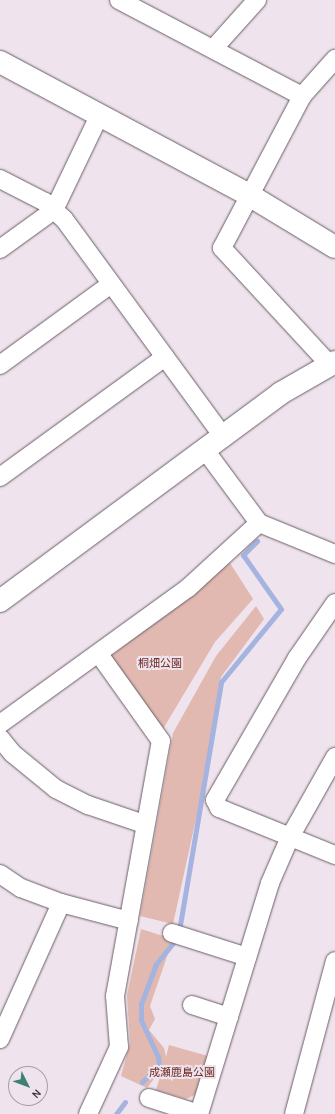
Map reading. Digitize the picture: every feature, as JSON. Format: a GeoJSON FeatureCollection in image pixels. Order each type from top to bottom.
{"type":"FeatureCollection","features":[{"type":"Feature","properties":{"kind":"street"},"geometry":{"type":"LineString","coordinates":[[213,49],[257,0]]}},
{"type":"Feature","properties":{"kind":"street"},"geometry":{"type":"LineString","coordinates":[[126,1],[302,96]]}},
{"type":"Feature","properties":{"kind":"street"},"geometry":{"type":"LineString","coordinates":[[0,601],[281,393],[332,363],[222,248],[302,96],[335,59]]}},
{"type":"Feature","properties":{"kind":"street"},"geometry":{"type":"LineString","coordinates":[[0,62],[100,114],[249,195],[335,247]]}},
{"type":"Feature","properties":{"kind":"street"},"geometry":{"type":"LineString","coordinates":[[0,249],[54,210],[100,114]]}},
{"type":"Feature","properties":{"kind":"street"},"geometry":{"type":"LineString","coordinates":[[0,179],[54,210],[111,284],[223,436]]}},
{"type":"Feature","properties":{"kind":"street"},"geometry":{"type":"LineString","coordinates":[[0,365],[111,284]]}},
{"type":"Feature","properties":{"kind":"street"},"geometry":{"type":"LineString","coordinates":[[0,477],[165,357]]}},
{"type":"Feature","properties":{"kind":"street"},"geometry":{"type":"LineString","coordinates":[[205,450],[259,523],[335,554]]}},
{"type":"Feature","properties":{"kind":"street"},"geometry":{"type":"LineString","coordinates":[[0,724],[100,654],[188,588],[259,523]]}},
{"type":"Feature","properties":{"kind":"street"},"geometry":{"type":"LineString","coordinates":[[335,603],[297,658],[215,800],[219,808],[335,855]]}},
{"type":"Feature","properties":{"kind":"street"},"geometry":{"type":"LineString","coordinates":[[88,1114],[119,1047],[115,996],[129,921],[144,824],[161,740],[100,654]]}},
{"type":"Feature","properties":{"kind":"street"},"geometry":{"type":"LineString","coordinates":[[0,738],[12,753],[56,789],[88,805],[144,824]]}},
{"type":"Feature","properties":{"kind":"street"},"geometry":{"type":"LineString","coordinates":[[149,1098],[199,1114],[270,883],[290,837],[335,757]]}},
{"type":"Feature","properties":{"kind":"street"},"geometry":{"type":"LineString","coordinates":[[0,874],[21,888],[61,903],[129,921]]}},
{"type":"Feature","properties":{"kind":"street"},"geometry":{"type":"LineString","coordinates":[[0,1039],[61,903]]}},
{"type":"Feature","properties":{"kind":"street"},"geometry":{"type":"LineString","coordinates":[[172,934],[247,957]]}},
{"type":"Feature","properties":{"kind":"street"},"geometry":{"type":"LineString","coordinates":[[294,1114],[335,961]]}},
{"type":"Feature","properties":{"kind":"street"},"geometry":{"type":"LineString","coordinates":[[192,1005],[229,1017]]}},
{"type":"Feature","properties":{"kind":"green space","name":"桐畑公園"},"geometry":{"type":"Polygon","coordinates":[[[230,563],[253,599],[215,642],[163,729],[110,657],[230,563]]]}},
{"type":"Feature","properties":{"kind":"green space"},"geometry":{"type":"Polygon","coordinates":[[[256,606],[264,619],[221,677],[201,796],[173,924],[140,916],[173,733],[216,656],[256,606]]]}},
{"type":"Feature","properties":{"kind":"green space","name":"成瀬鹿島公園"},"geometry":{"type":"Polygon","coordinates":[[[141,929],[173,939],[150,1006],[155,1019],[149,1030],[164,1048],[166,1057],[169,1045],[208,1056],[197,1094],[186,1099],[156,1090],[163,1067],[147,1088],[121,1076],[130,1043],[127,995],[141,929]]]}},
{"type":"Feature","properties":{"kind":"waterway"},"geometry":{"type":"LineString","coordinates":[[180,925],[221,682],[281,609],[243,555],[257,541]]}},
{"type":"Feature","properties":{"kind":"waterway"},"geometry":{"type":"LineString","coordinates":[[142,1082],[159,1066],[158,1057],[141,1020],[141,1004],[156,964],[174,942]]}},
{"type":"Feature","properties":{"kind":"waterway"},"geometry":{"type":"LineString","coordinates":[[116,1114],[125,1102]]}}]}
